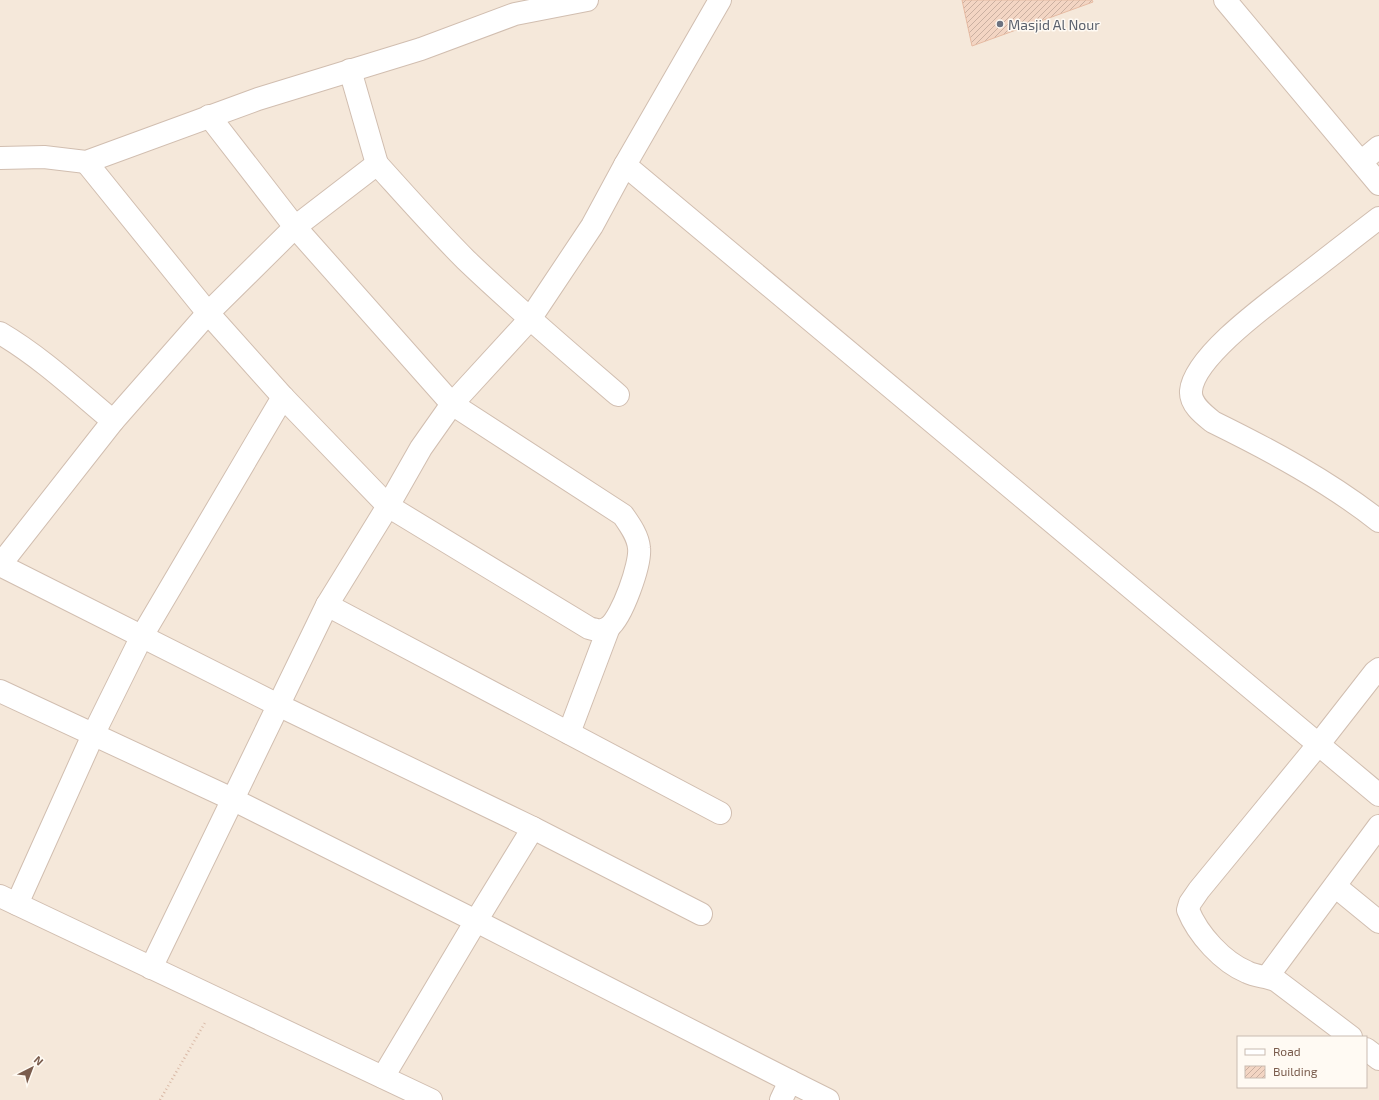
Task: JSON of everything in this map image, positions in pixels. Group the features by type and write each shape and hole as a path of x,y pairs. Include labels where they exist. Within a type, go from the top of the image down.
{"street":[{"path":"0,158 44,157 86,162 258,99 421,49 511,7 587,0"},
{"path":"151,968 327,605 388,506 421,448 452,404 530,319 592,226 625,165 720,0"},
{"path":"1225,0 1379,184"},
{"path":"350,70 378,164 454,248 530,319 618,395"},
{"path":"86,162 208,312 283,397 388,506 589,628 602,631 609,627 615,621 631,588 638,562 639,548 635,533 623,515 452,404 295,227 209,116"},
{"path":"1361,162 1379,147"},
{"path":"378,164 295,227 208,312 113,421 0,565 278,705 533,828 701,914"},
{"path":"625,165 1379,795"},
{"path":"1379,218 1228,337 1195,375 1191,392 1194,402 1200,412 1213,422 1327,484 1353,500 1379,521"},
{"path":"0,333 51,369 113,421"},
{"path":"283,397 142,636 94,734 8,900 431,1100"},
{"path":"327,605 720,813"},
{"path":"569,734 609,627"},
{"path":"1349,1036 1277,981 1268,976 1257,976 1246,972 1224,957 1209,943 1195,926 1188,910 1190,903 1198,890 1379,669"},
{"path":"0,691 232,799 476,921 786,1091 828,1100"},
{"path":"1268,976 1379,826"},
{"path":"383,1077 533,828"},
{"path":"1335,886 1379,922"},
{"path":"1367,1050 1379,1059"}],"path":[{"path":"160,1100 218,1000"}],"shaded area":[{"path":"0,0 1379,0 1379,1100 0,1100"}],"building":[{"name":"Masjid Al Nour","path":"962,0 1092,0 1093,2 972,46"}],"place":[{"name":"Masjid Al Nour","path":"1000,24"}]}
